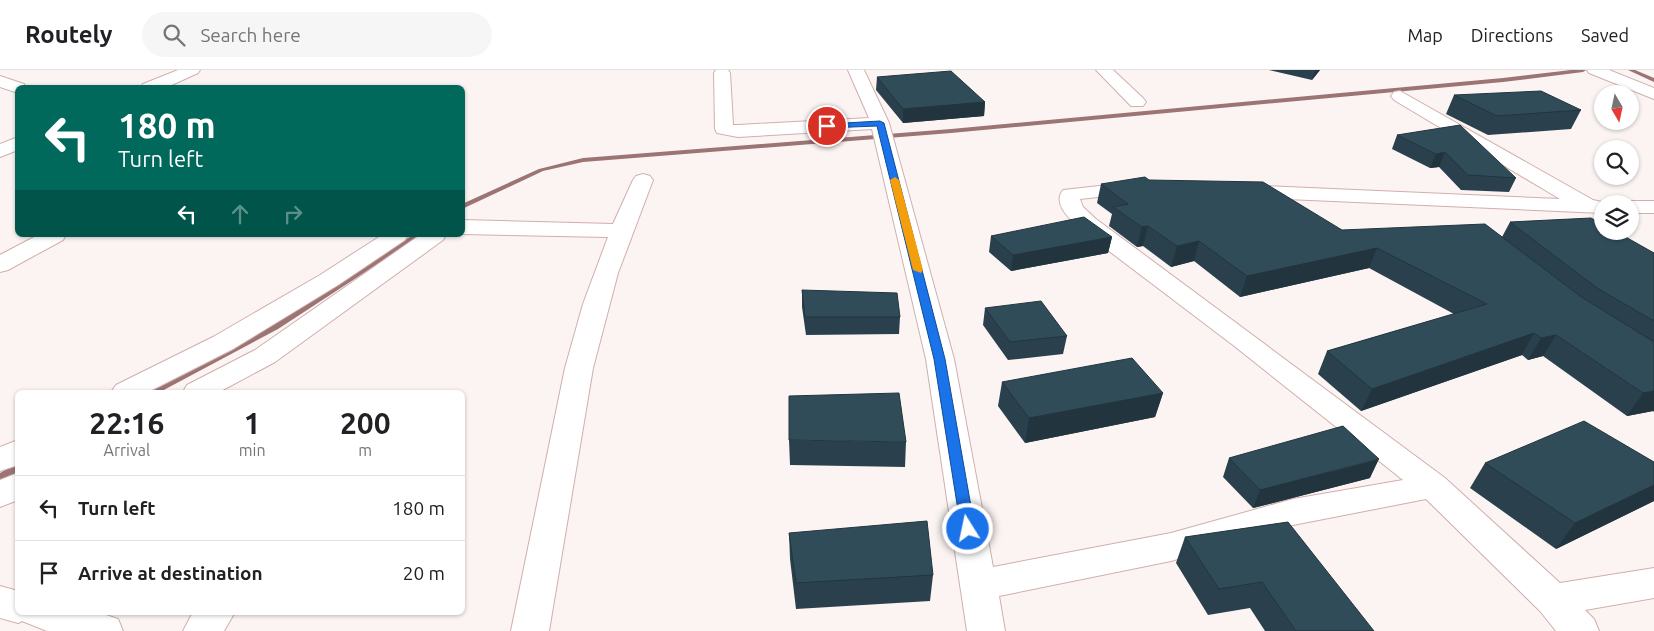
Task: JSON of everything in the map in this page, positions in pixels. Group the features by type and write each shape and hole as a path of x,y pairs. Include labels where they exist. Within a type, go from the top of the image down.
{"street":[{"path":"157,85 192,70"},
{"path":"856,70 883,132 940,359 986,631"},
{"path":"1104,70 1138,102"},
{"path":"1599,72 1654,94"},
{"path":"722,73 724,129 738,131 883,132"},
{"path":"0,81 15,87"},
{"path":"1400,96 1594,206"},
{"path":"0,150 15,144"},
{"path":"530,631 567,423 588,331 620,231 644,180"},
{"path":"1154,188 1074,192 1070,194 1069,202 1073,210 1088,224 1243,339 1433,486 1553,600 1580,631"},
{"path":"1221,190 1594,207"},
{"path":"1437,201 1468,225"},
{"path":"1639,207 1654,207"},
{"path":"465,226 620,231"},
{"path":"0,265 51,237"},
{"path":"130,390 223,343 329,280 394,237"},
{"path":"201,390 265,356 432,237"},
{"path":"0,460 15,452"},
{"path":"978,585 1171,547 1293,512 1433,486"},
{"path":"0,495 15,487"},
{"path":"1553,600 1654,583"},
{"path":"0,602 15,606"},
{"path":"48,615 104,631"},
{"path":"202,631 214,615"}],"building":[{"path":"951,71 985,102 903,109 877,77"},
{"path":"1541,91 1581,110 1497,116 1454,95"},
{"path":"1460,125 1516,178 1468,175 1445,152 1436,154 1397,135"},
{"path":"1145,177 1149,180 1263,182 1342,230 1485,224 1580,296 1654,342 1654,391 1643,393 1556,335 1541,338 1534,333 1372,389 1327,351 1487,304 1377,248 1247,276 1199,241 1177,246 1148,226 1142,227 1113,207 1128,204 1101,184"},
{"path":"1084,217 1112,237 1013,255 991,236"},
{"path":"1591,218 1594,220 1594,240 1631,240 1654,253 1654,321 1597,288 1510,222"},
{"path":"802,290 897,293 900,317 805,317"},
{"path":"1041,301 1067,336 1010,342 985,308"},
{"path":"1132,358 1163,393 1029,418 1002,382"},
{"path":"899,393 906,442 789,440 789,396"},
{"path":"1584,421 1654,462 1654,485 1575,523 1485,463"},
{"path":"1343,426 1379,459 1260,490 1229,458"},
{"path":"927,521 933,575 796,583 789,533"},
{"path":"1288,522 1374,631 1296,631 1262,582 1219,589 1185,537"}],"waterway":[{"path":"465,206 541,170 583,160 951,131 1503,80 1583,70"},
{"path":"1631,70 1654,80"},
{"path":"158,390 275,327 415,237"},
{"path":"0,478 15,470"}],"slow traffic":[{"path":"895,180 918,270"}],"route":[{"path":"827,126 880,123 940,359 968,529"}]}
